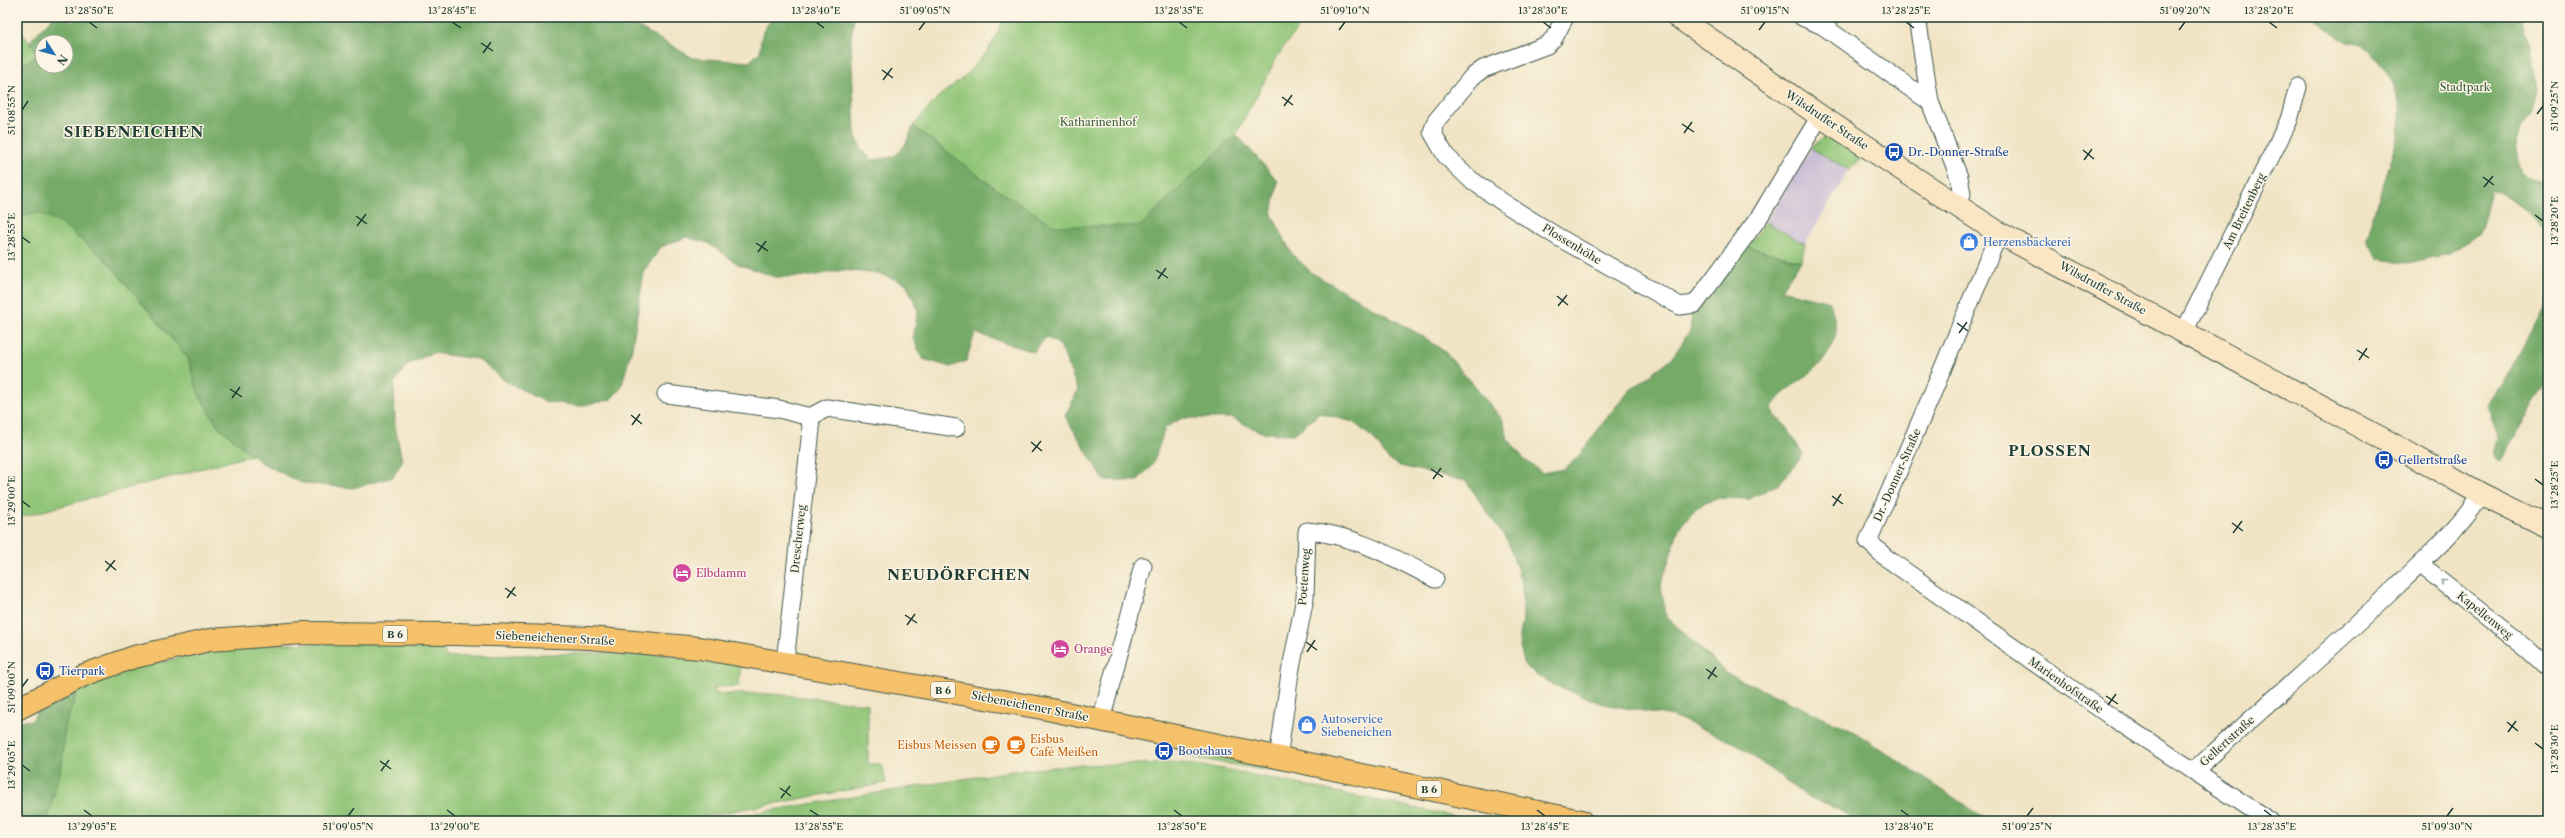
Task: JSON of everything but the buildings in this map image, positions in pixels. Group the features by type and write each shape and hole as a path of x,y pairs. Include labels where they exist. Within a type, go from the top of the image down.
{"main road":[{"name":"Wilsdruffer Straße","path":"1678,17 1820,116 1999,233 2482,494 2548,527"},
{"name":"Siebeneichener Straße","path":"17,709 84,675 134,657 210,640 303,633 441,634 583,638 699,648 785,662 1101,720 1278,759 1580,821"}],"street":[{"name":"Plossenhöhe","path":"1565,17 1554,38 1547,44 1483,69 1472,76 1436,121 1432,132 1446,156 1470,179 1504,203 1571,245 1680,306 1695,304 1760,216 1820,116"},
{"path":"1802,17 1823,26 1930,102"},
{"path":"1917,17 1930,102 1959,177 1962,194 1956,205"},
{"name":"Am Breitenberg","path":"2184,332 2289,120 2298,87"},
{"name":"Dr.-Donner-Straße","path":"1868,540 1930,399 1999,233"},
{"path":"666,394 779,409 810,417 827,408 956,428"},
{"name":"Drescherweg","path":"785,662 811,430 810,417"},
{"name":"Gellertstraße","path":"2194,771 2345,636 2420,564 2472,510 2482,494"},
{"name":"Poetenweg","path":"1278,759 1290,673 1305,598 1307,531 1327,532 1380,551 1435,579"},
{"name":"Marienhofstraße","path":"1868,540 1885,557 2113,718 2270,821"},
{"name":"Kapellenweg","path":"2420,564 2525,647 2548,668"},
{"name":"Siebeneichener Straße","path":"1101,720 1143,566"}],"shaded area":[{"path":"1811,148 1849,170 1805,244 1766,222"}],"green space":[{"path":"53,17 65,17 72,22 77,17 621,17 693,58 749,62 760,52 763,32 771,20 776,17 854,17 851,40 855,134 862,150 872,160 895,155 900,152 907,142 913,126 996,189 1055,226 1140,226 1236,134 1278,181 1272,215 1292,254 1312,273 1424,337 1445,352 1503,420 1508,439 1524,459 1542,473 1564,469 1578,457 1608,416 1629,391 1672,358 1690,331 1693,307 1748,247 1801,261 1781,290 1830,302 1835,320 1836,332 1831,346 1819,365 1787,390 1772,407 1774,415 1787,427 1803,455 1779,484 1749,499 1716,498 1696,508 1679,528 1661,585 1666,616 1726,673 1853,731 1989,821 1855,821 1841,811 1804,795 1738,745 1705,730 1673,716 1603,704 1547,682 1525,666 1519,643 1523,618 1522,584 1508,542 1466,481 1400,466 1388,459 1373,438 1353,422 1320,413 1294,434 1263,433 1232,418 1182,418 1165,428 1153,464 1137,481 1104,480 1065,416 1078,390 1060,345 1046,337 1034,352 975,333 966,361 950,367 923,359 913,338 918,310 906,283 879,274 843,270 812,276 775,277 738,264 708,243 686,237 661,247 644,271 632,348 621,388 610,400 579,406 543,401 504,380 478,359 432,353 408,364 394,383 395,425 402,461 393,477 353,488 302,483 262,463 218,426 198,393 188,358 107,261 58,221 36,212 17,218 17,70 34,57 34,74 74,74 74,34 37,34"},
{"name":"Katharinenhof","path":"1003,17 1306,17 1280,52 1236,134 1139,228 1055,226 996,189 913,126 939,96 963,78 986,53 997,35"},
{"name":"Stadtpark","path":"2313,17 2521,17 2523,31 2531,43 2538,90 2532,113 2520,129 2515,150 2521,171 2530,180 2548,184 2548,238 2530,215 2517,203 2491,190 2480,233 2449,254 2408,263 2379,259 2366,240 2397,140 2400,110 2399,101 2393,84 2378,60 2365,47 2348,42 2338,37"},
{"path":"17,26 34,49 34,57 17,70"},
{"path":"34,37 34,48 30,41"},
{"path":"1833,135 1863,157 1849,170 1811,148 1823,138"},
{"path":"37,211 58,221 107,261 188,358 198,393 218,426 252,455 17,518 17,217"},
{"path":"1766,222 1805,244 1801,261 1748,247"},
{"path":"2548,295 2548,382 2500,462 2494,455 2498,436 2487,406 2507,376 2544,308"},
{"path":"444,642 445,657 632,652 741,662 739,686 715,687 715,694 774,694 868,704 868,764 882,764 886,783 679,821 47,821 62,763 65,727 78,689 125,670 210,651 277,644"},
{"path":"78,689 65,727 62,763 47,821 17,821 19,754 17,724 19,720 32,721 38,709"},
{"path":"1185,753 1244,760 1244,763 1268,767 1268,771 1184,756"},
{"path":"1183,763 1224,769 1477,821 706,821 1012,771 1076,765"}],"place":[{"name":"Dr.-Donner-Straße","path":"1894,152"},
{"name":"Herzensbäckerei","path":"1969,242"},
{"name":"Gellertstraße","path":"2384,460"},
{"name":"Elbdamm","path":"682,573"},
{"name":"Orange","path":"1060,649"},
{"name":"Tierpark","path":"45,671"},
{"name":"Autoservice Siebeneichen","path":"1307,725"},
{"name":"Eisbus Meissen","path":"991,745"},
{"name":"Eisbus Café Meißen","path":"1016,745"},
{"name":"Bootshaus","path":"1164,751"}],"district":[{"name":"SIEBENEICHEN","path":"134,131"},
{"name":"PLOSSEN","path":"2050,450"},
{"name":"NEUDÖRFCHEN","path":"959,574"}]}
